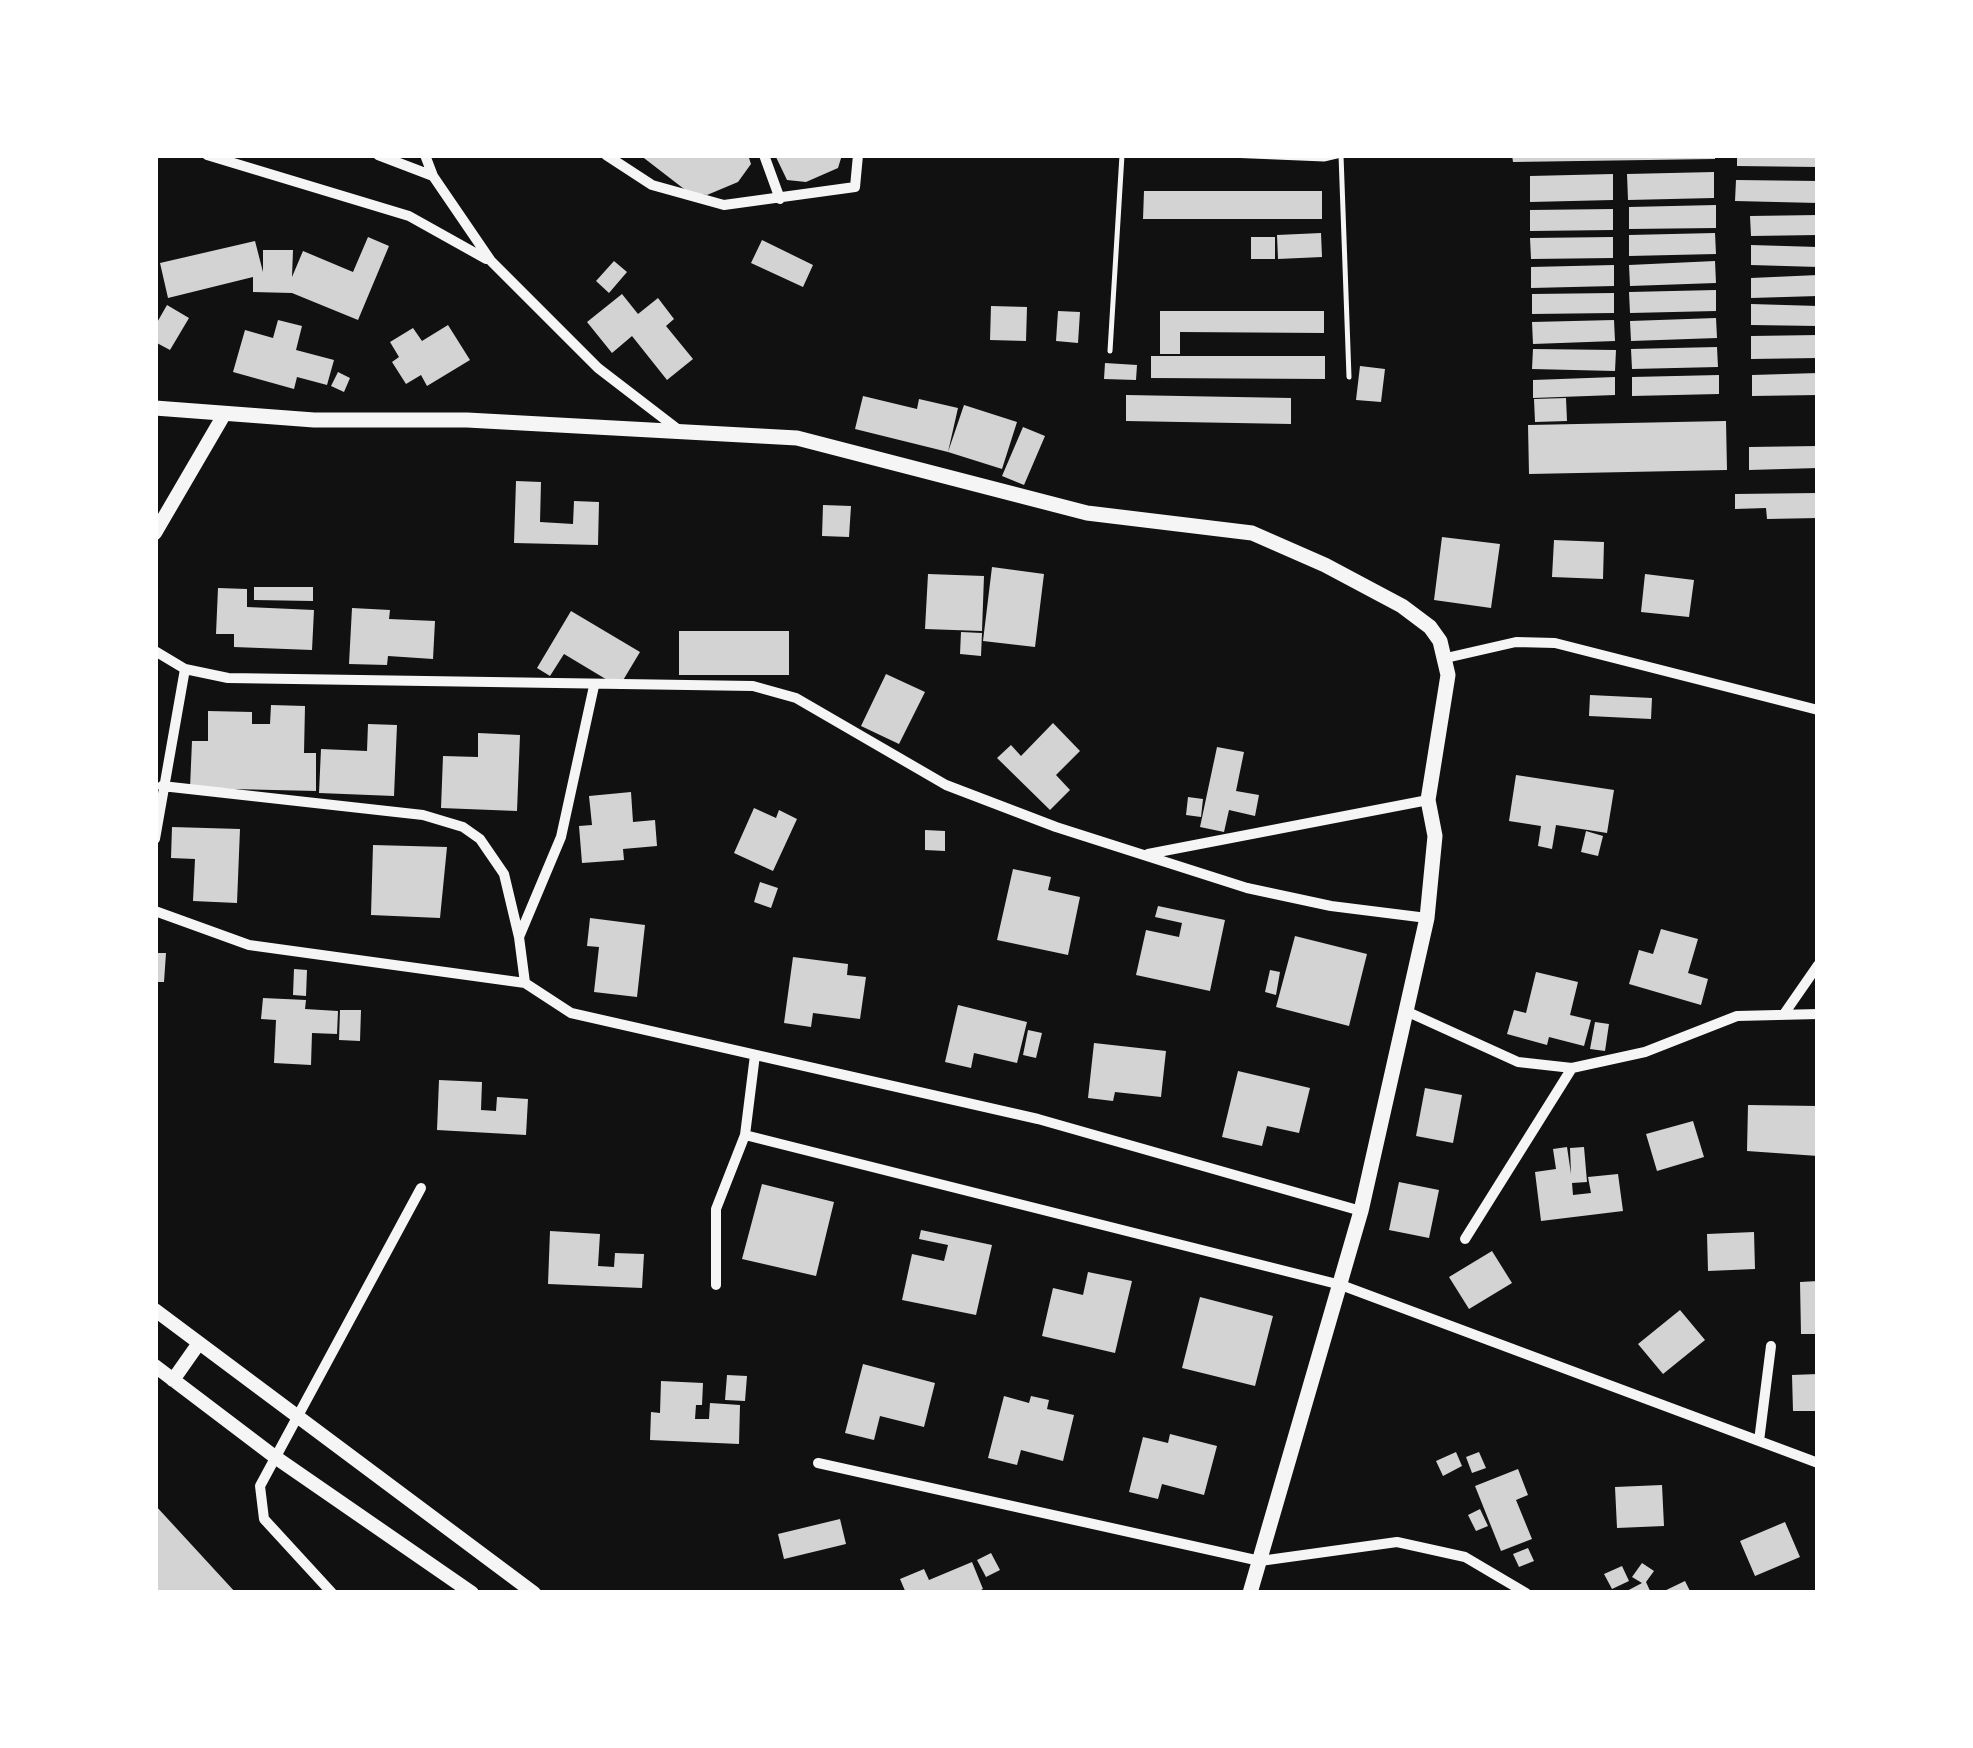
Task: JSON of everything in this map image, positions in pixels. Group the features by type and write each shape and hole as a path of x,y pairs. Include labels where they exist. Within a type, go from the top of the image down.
{"main road":[{"path":"155,408 797,438 1087,513 1252,534 1325,565 1417,614 1430,627 1446,658 1447,693 1432,756 1428,800 1435,836 1428,918 1361,1212 1250,1593"}],"street":[{"path":"209,155 408,216 491,261"},
{"path":"378,155 433,176"},
{"path":"425,155 433,176 491,261 598,368 681,432"},
{"path":"606,155 652,185 724,204 855,187 858,155"},
{"path":"764,155 780,199"},
{"path":"155,533 225,413"},
{"path":"1446,658 1516,642 1555,643 1818,710"},
{"path":"155,651 185,669 228,678 753,686 796,698 946,785 1142,855 1289,898 1428,918"},
{"path":"155,839 185,669"},
{"path":"518,937 561,836 594,686"},
{"path":"162,786 423,815 463,827 480,839 504,874 524,982"},
{"path":"1142,855 1428,800"},
{"path":"155,911 249,944 524,982 570,1013 1038,1119 1361,1212"},
{"path":"1784,1014 1818,964"},
{"path":"1408,1012 1518,1062 1572,1068 1645,1052 1736,1016 1818,1014"},
{"path":"716,1285 716,1209 744,1135 754,1055"},
{"path":"1465,1239 1572,1068"},
{"path":"744,1135 1340,1285 1818,1462"},
{"path":"332,1593 264,1518 260,1486 300,1419 421,1188"},
{"path":"155,1310 534,1593"},
{"path":"173,1380 199,1343"},
{"path":"1759,1441 1771,1346"},
{"path":"155,1366 275,1457 472,1593"},
{"path":"818,1463 1260,1561 1397,1542 1464,1557 1526,1593"}],"lane":[{"path":"1110,351 1122,155"},
{"path":"1228,155 1324,159 1341,155 1349,377"}],"building":[{"path":"640,155 748,155 751,164 738,182 707,195 688,192"},
{"path":"775,155 842,155 838,168 806,182 787,180"},
{"path":"1512,155 1715,155 1715,159 1513,162"},
{"path":"1737,155 1818,155 1818,167 1737,166"},
{"path":"1714,172 1714,198 1628,200 1627,174"},
{"path":"1613,174 1613,200 1530,202 1530,176"},
{"path":"1736,180 1818,181 1818,203 1735,201"},
{"path":"1144,191 1322,191 1322,219 1143,219"},
{"path":"1716,205 1716,228 1629,229 1629,207"},
{"path":"1613,209 1613,230 1530,231 1530,210"},
{"path":"1818,215 1818,235 1751,236 1750,216"},
{"path":"1321,233 1322,257 1278,259 1277,235"},
{"path":"1715,233 1716,254 1629,256 1629,235"},
{"path":"368,237 389,246 358,320 292,293 253,292 253,277 168,298 160,263 255,241 263,272 263,250 293,250 292,277 303,251 353,272"},
{"path":"1251,237 1275,237 1275,259 1251,259"},
{"path":"1613,237 1613,258 1531,259 1530,238"},
{"path":"762,240 813,265 803,287 751,263"},
{"path":"1751,245 1818,247 1818,267 1751,265"},
{"path":"614,261 627,272 609,293 596,281"},
{"path":"1715,261 1716,283 1630,286 1629,265"},
{"path":"1614,265 1614,286 1531,288 1531,267"},
{"path":"1818,275 1818,296 1751,298 1751,278"},
{"path":"1716,290 1716,311 1630,313 1629,292"},
{"path":"1614,293 1614,313 1532,314 1532,294"},
{"path":"622,294 638,314 658,298 674,319 666,326 693,359 667,380 632,336 612,353 587,322"},
{"path":"1751,304 1818,306 1818,326 1751,325"},
{"path":"167,305 189,318 170,350 155,342 155,326"},
{"path":"991,306 1027,307 1026,341 990,340"},
{"path":"1058,311 1080,312 1078,343 1056,341"},
{"path":"1160,311 1324,311 1324,333 1180,332 1180,354 1160,354"},
{"path":"1716,318 1717,338 1631,341 1630,321"},
{"path":"278,320 302,326 296,350 334,360 327,385 297,377 294,389 233,372 245,330 273,338"},
{"path":"1614,320 1615,341 1533,344 1532,322"},
{"path":"448,325 470,360 427,386 421,375 406,384 392,362 399,357 390,342 413,328 422,341"},
{"path":"1818,335 1818,358 1751,359 1751,336"},
{"path":"1717,347 1718,367 1632,369 1631,349"},
{"path":"1533,349 1616,350 1615,371 1532,369"},
{"path":"1151,356 1325,356 1325,379 1151,378"},
{"path":"1105,363 1137,365 1136,380 1104,379"},
{"path":"1360,366 1385,369 1381,402 1356,400"},
{"path":"338,372 350,378 344,392 331,386"},
{"path":"1818,373 1818,395 1752,396 1752,375"},
{"path":"1719,375 1719,394 1632,396 1632,377"},
{"path":"1615,377 1615,395 1533,398 1533,380"},
{"path":"1126,395 1291,398 1291,424 1126,421"},
{"path":"863,396 917,409 919,399 958,408 948,452 855,429"},
{"path":"1566,398 1567,421 1535,422 1534,399"},
{"path":"964,405 1017,422 1002,469 948,452"},
{"path":"1726,421 1727,470 1529,474 1528,425"},
{"path":"1023,427 1045,436 1024,485 1002,476"},
{"path":"1818,446 1818,468 1749,470 1749,447"},
{"path":"516,481 541,482 540,522 573,524 574,501 599,502 598,545 514,543"},
{"path":"1818,493 1818,518 1767,519 1766,508 1735,509 1735,494"},
{"path":"823,505 851,506 849,537 822,536"},
{"path":"1442,537 1500,544 1491,608 1434,600"},
{"path":"1554,540 1604,542 1603,579 1552,577"},
{"path":"992,567 1044,574 1035,647 983,641"},
{"path":"928,574 984,576 982,631 925,629"},
{"path":"1645,574 1694,580 1689,617 1641,612"},
{"path":"254,587 313,587 313,601 254,600"},
{"path":"218,588 247,589 247,607 314,610 312,650 234,647 234,634 216,634"},
{"path":"352,608 390,610 389,619 435,621 433,659 388,656 387,665 349,664"},
{"path":"571,611 640,652 619,687 564,654 550,676 537,668"},
{"path":"679,631 789,631 789,675 679,675"},
{"path":"961,632 982,633 981,656 960,654"},
{"path":"886,674 925,692 899,744 861,726"},
{"path":"1590,695 1652,698 1651,719 1589,716"},
{"path":"271,705 305,706 304,753 316,753 316,791 190,788 192,741 208,741 208,711 252,712 252,724 270,724"},
{"path":"1053,723 1080,751 1056,775 1070,790 1050,810 997,758 1011,745 1021,756"},
{"path":"368,724 397,725 394,796 319,793 321,749 367,751"},
{"path":"478,733 520,735 517,811 441,808 443,756 478,757"},
{"path":"1217,747 1244,752 1236,791 1259,795 1255,816 1229,810 1224,832 1200,827"},
{"path":"1516,775 1614,790 1607,833 1556,825 1552,849 1538,846 1541,826 1509,821"},
{"path":"631,792 633,822 655,820 657,846 623,849 624,860 582,863 579,826 592,825 589,796"},
{"path":"1188,797 1203,799 1201,817 1186,815"},
{"path":"754,808 776,818 779,810 797,819 773,871 734,853"},
{"path":"172,827 240,829 237,903 193,901 195,859 171,858"},
{"path":"925,830 945,831 945,851 925,850"},
{"path":"1586,831 1603,836 1598,856 1581,852"},
{"path":"373,845 447,847 440,918 371,915"},
{"path":"1013,869 1051,877 1048,890 1080,897 1068,955 997,940"},
{"path":"760,882 778,888 771,908 754,902"},
{"path":"1158,906 1225,920 1210,991 1136,975 1146,930 1179,937 1182,923 1155,917"},
{"path":"590,918 645,925 637,997 594,992 599,947 587,946"},
{"path":"1661,929 1698,939 1688,973 1708,979 1701,1005 1629,984 1639,950 1653,954"},
{"path":"1295,936 1367,954 1349,1026 1276,1007"},
{"path":"155,953 166,953 164,982 155,982"},
{"path":"793,957 848,964 847,975 866,977 860,1019 813,1013 811,1027 784,1023"},
{"path":"294,969 307,970 306,996 293,995"},
{"path":"1270,970 1280,972 1276,995 1265,992"},
{"path":"1536,972 1578,982 1570,1015 1591,1020 1584,1046 1549,1037 1547,1045 1507,1034 1514,1010 1526,1013"},
{"path":"263,998 306,1000 305,1009 338,1011 337,1034 312,1033 311,1065 274,1063 276,1020 261,1019"},
{"path":"958,1005 1027,1022 1017,1063 974,1053 971,1068 945,1062"},
{"path":"340,1010 361,1010 360,1041 339,1040"},
{"path":"1595,1022 1609,1024 1605,1051 1590,1049"},
{"path":"1028,1030 1042,1033 1036,1058 1023,1055"},
{"path":"1094,1043 1166,1051 1161,1097 1115,1092 1113,1101 1088,1098"},
{"path":"1238,1071 1310,1088 1299,1133 1267,1126 1262,1146 1222,1137"},
{"path":"439,1080 482,1082 481,1110 496,1111 497,1097 528,1099 526,1135 437,1130"},
{"path":"1425,1088 1462,1095 1453,1143 1416,1136"},
{"path":"1748,1105 1818,1106 1818,1156 1747,1151"},
{"path":"1693,1121 1704,1157 1657,1171 1646,1134"},
{"path":"1567,1147 1571,1174 1570,1148 1584,1147 1587,1182 1572,1183 1573,1195 1591,1193 1588,1177 1618,1174 1623,1211 1541,1221 1535,1172 1556,1169 1553,1149"},
{"path":"1399,1182 1439,1190 1429,1238 1389,1230"},
{"path":"762,1184 834,1202 816,1276 742,1259"},
{"path":"921,1230 992,1245 976,1315 902,1300 912,1254 944,1261 948,1245 919,1239"},
{"path":"550,1231 600,1234 598,1266 614,1267 615,1253 644,1254 642,1288 548,1284"},
{"path":"1754,1232 1755,1269 1708,1271 1707,1234"},
{"path":"1492,1251 1512,1283 1469,1309 1449,1277"},
{"path":"1088,1272 1132,1281 1115,1353 1042,1336 1053,1288 1083,1295"},
{"path":"1818,1281 1818,1334 1801,1334 1800,1282"},
{"path":"1200,1297 1273,1316 1255,1386 1182,1368"},
{"path":"1680,1310 1705,1340 1663,1374 1638,1344"},
{"path":"863,1364 935,1383 924,1427 880,1416 874,1440 845,1433"},
{"path":"1818,1374 1818,1411 1793,1411 1792,1375"},
{"path":"727,1375 747,1376 745,1401 725,1400"},
{"path":"661,1381 703,1383 702,1405 696,1405 695,1419 709,1419 710,1403 740,1405 739,1444 650,1440 651,1412 660,1413"},
{"path":"1004,1396 1029,1403 1031,1396 1049,1400 1047,1409 1074,1415 1063,1461 1021,1450 1017,1465 988,1458"},
{"path":"1170,1434 1217,1446 1204,1495 1162,1484 1158,1499 1129,1492 1143,1437 1168,1443"},
{"path":"1456,1452 1462,1466 1443,1476 1436,1461"},
{"path":"1479,1452 1486,1468 1472,1473 1466,1457"},
{"path":"1518,1469 1528,1495 1516,1500 1532,1539 1501,1551 1475,1486"},
{"path":"1662,1485 1664,1526 1617,1528 1615,1487"},
{"path":"155,1505 236,1593 155,1593"},
{"path":"1480,1509 1488,1526 1476,1531 1468,1515"},
{"path":"840,1519 846,1544 784,1559 778,1534"},
{"path":"1785,1522 1800,1557 1755,1576 1740,1541"},
{"path":"1528,1548 1534,1561 1519,1567 1513,1554"},
{"path":"991,1553 1000,1570 986,1577 977,1560"},
{"path":"972,1562 983,1589 974,1593 906,1593 900,1579 924,1569 929,1580"},
{"path":"1642,1563 1654,1571 1646,1582 1651,1593 1623,1593 1642,1583 1632,1577"},
{"path":"1622,1566 1629,1581 1612,1589 1604,1574"},
{"path":"1685,1581 1691,1593 1660,1593"}]}
